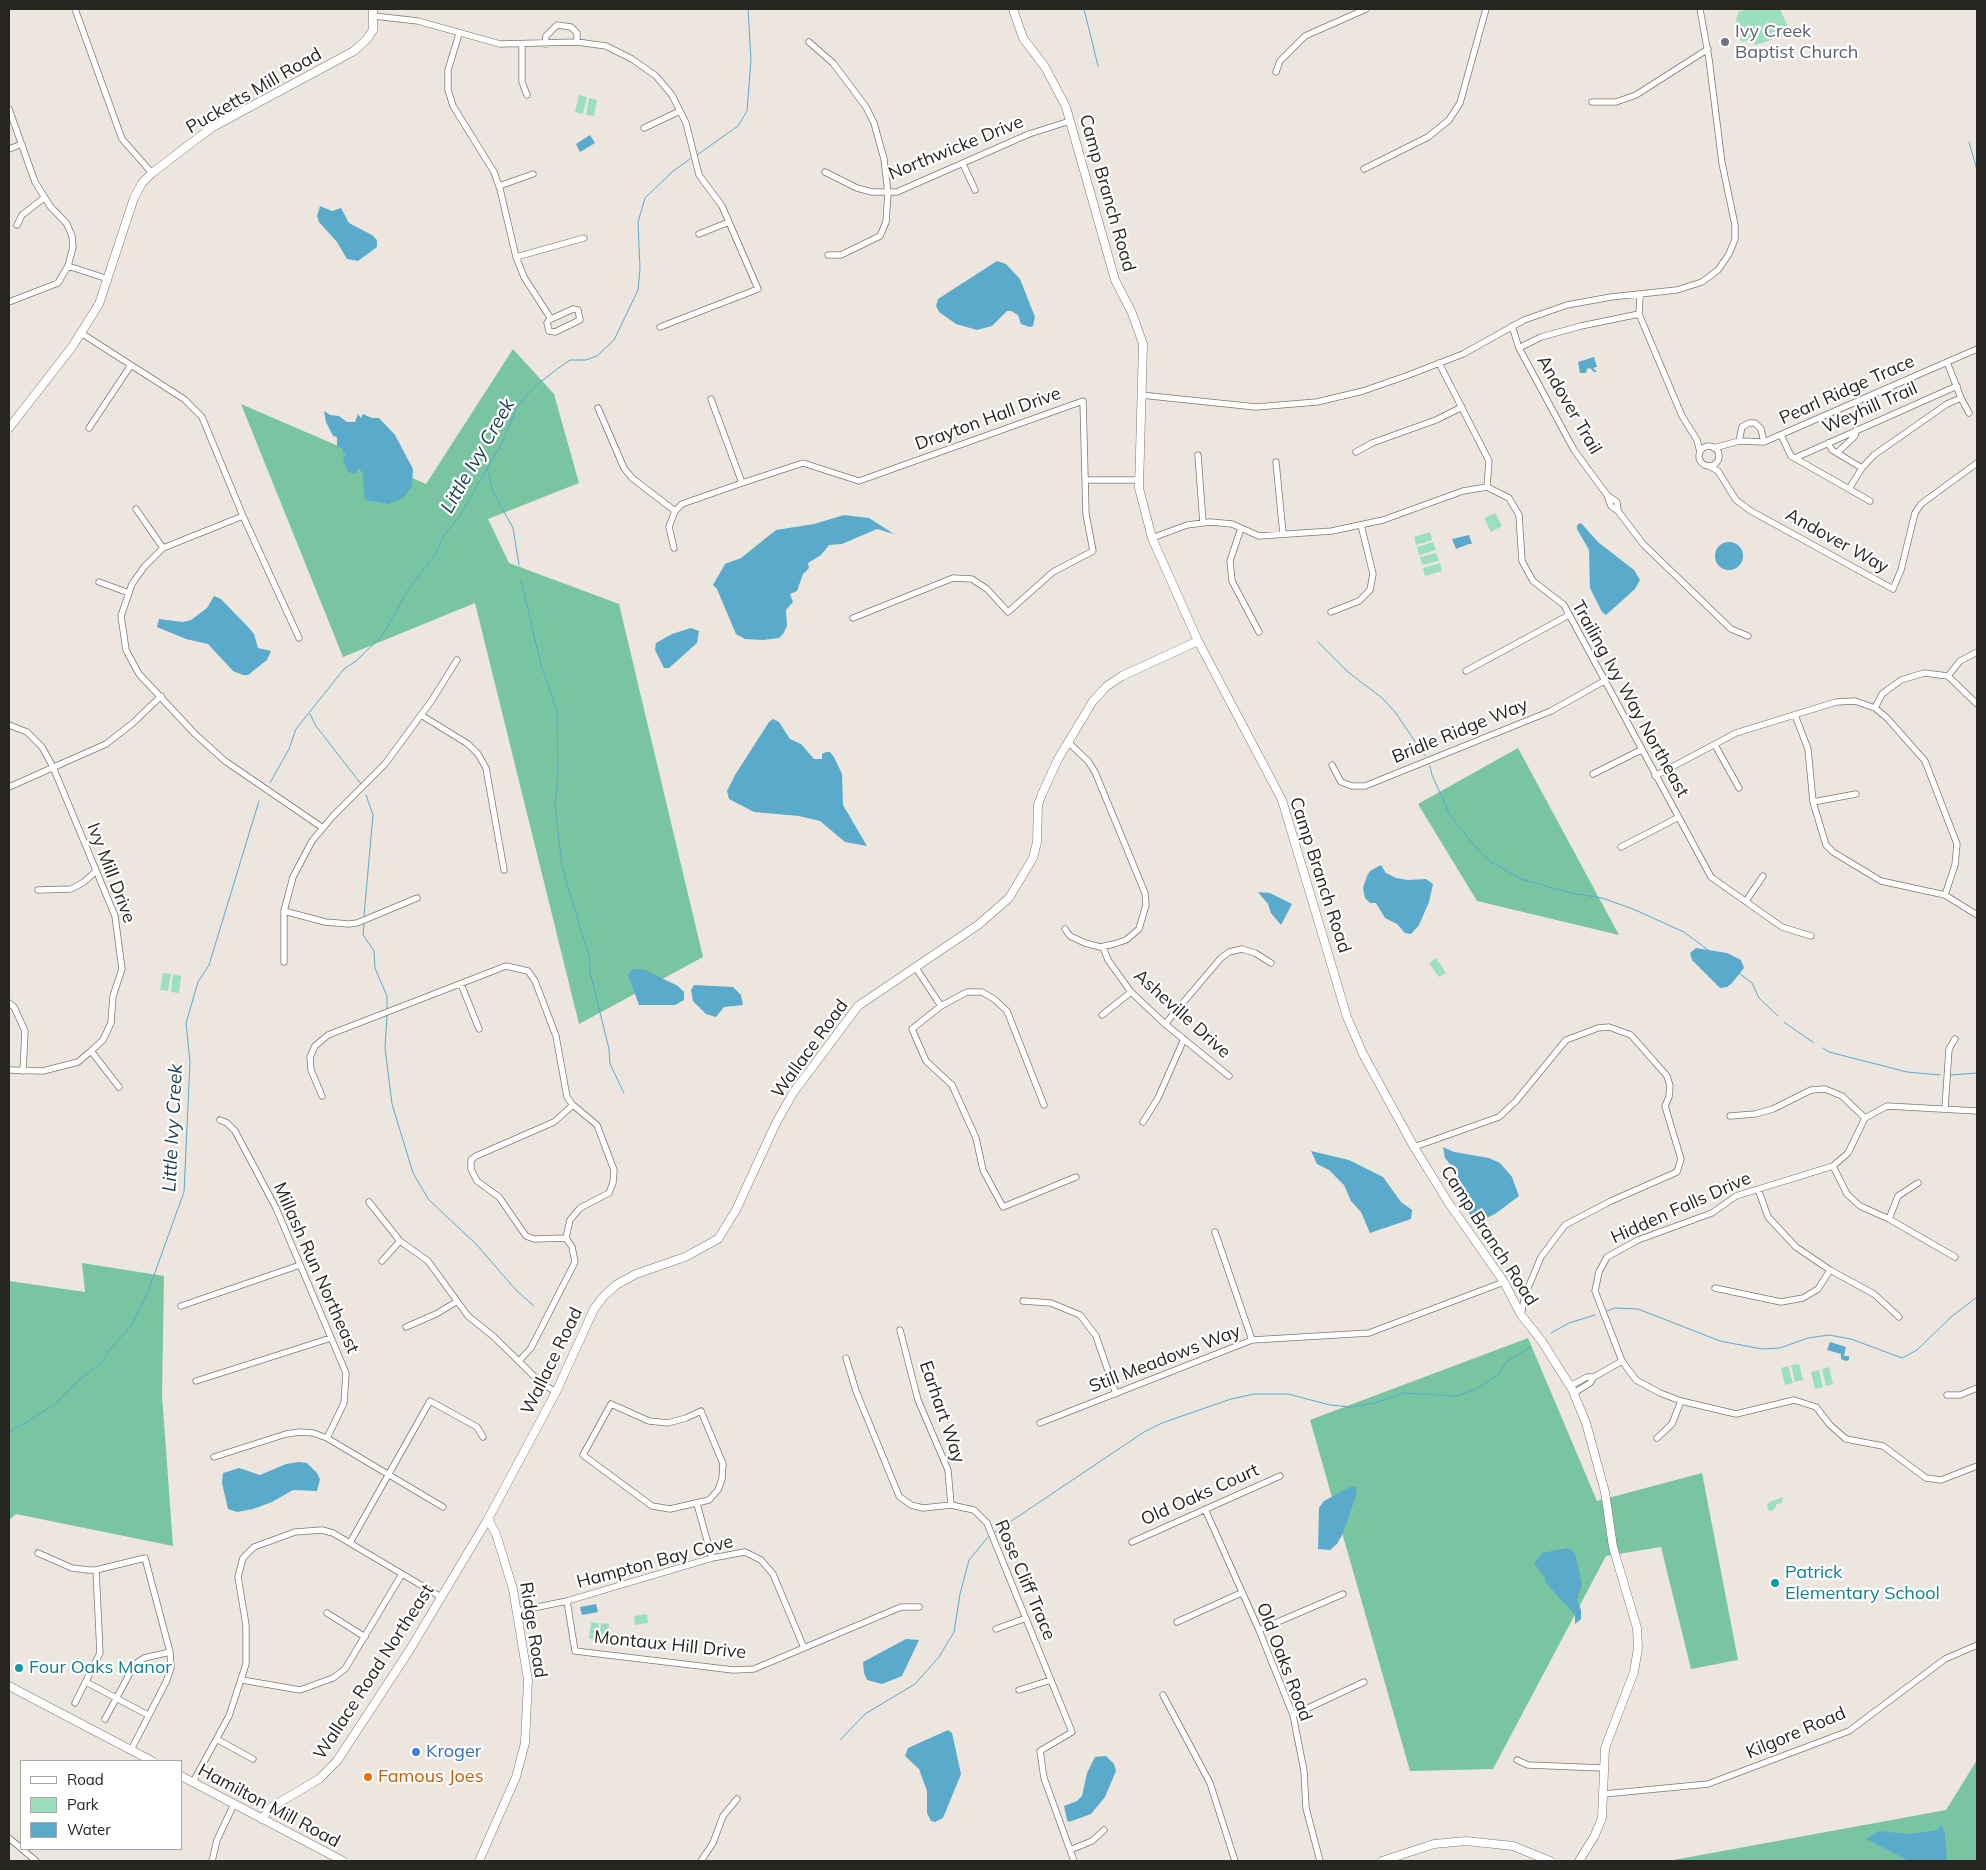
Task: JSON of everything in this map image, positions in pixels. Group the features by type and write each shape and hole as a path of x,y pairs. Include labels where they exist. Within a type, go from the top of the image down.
{"street":[{"path":"74,9 122,139 152,173"},
{"name":"Camp Branch Road","path":"1013,9 1023,38 1058,88 1070,121 1115,280 1132,313 1143,344 1144,370 1141,395 1140,480 1146,521 1198,641 1282,800 1354,1037 1414,1148 1448,1202 1504,1282 1521,1315 1541,1340 1572,1390 1586,1423 1605,1492 1613,1547 1637,1628 1638,1648 1634,1670 1605,1748 1602,1818 1594,1837 1579,1861"},
{"path":"1276,72 1280,61 1305,36 1366,9"},
{"path":"1364,169 1428,137 1449,120 1460,103 1486,9"},
{"path":"1141,395 1256,407 1317,402 1363,391 1463,354 1524,320 1567,305 1611,297 1640,296 1678,290 1702,282 1718,270 1729,254 1735,240 1735,224 1722,163 1708,50 1700,9"},
{"path":"374,12 418,21 500,44 522,45 577,42 606,46 632,59 656,76 672,95 686,123 698,175 722,206 758,289 660,327"},
{"name":"Pucketts Mill Road","path":"9,428 28,407 82,333 99,304 134,198 142,183 152,173 211,128 354,51 371,33 374,12"},
{"path":"545,44 546,36 557,25 571,27 577,33 577,42"},
{"path":"459,34 448,70 448,90 453,106 494,172 516,257 524,277 551,319"},
{"path":"809,42 833,62 866,107 874,123 884,159 888,192 886,222 880,236 841,255 828,255"},
{"path":"522,45 522,82 527,95"},
{"path":"1592,102 1616,102 1636,95 1708,50"},
{"path":"9,108 35,182 44,198 68,224 73,247 68,266 58,283 9,302"},
{"path":"644,128 680,111"},
{"name":"Northwicke Drive","path":"826,172 857,188 897,192 1029,134 1070,121"},
{"path":"9,149 22,144"},
{"path":"963,164 975,190"},
{"path":"499,186 533,174"},
{"path":"17,225 22,215 44,198"},
{"path":"699,234 729,222"},
{"path":"516,257 584,238"},
{"path":"68,266 108,279"},
{"path":"1640,296 1639,314 1682,416 1697,440 1700,460 1709,466"},
{"path":"573,309 578,310 580,315 580,320 555,332 549,331 547,328 547,323 551,319 573,309"},
{"path":"1519,348 1541,337 1639,314"},
{"name":"Andover Trail","path":"1512,326 1519,348 1574,450 1607,495 1611,506 1618,511 1642,544 1731,629 1748,636"},
{"path":"82,333 184,399 202,418 243,516 300,638"},
{"name":"Pearl Ridge Trace","path":"1711,447 1726,446 1739,441 1764,442 1977,349"},
{"path":"1947,362 1968,413"},
{"path":"1152,538 1187,525 1203,523 1232,524 1259,536 1332,531 1383,520 1463,491 1487,487 1489,461 1439,363"},
{"path":"89,428 131,365"},
{"name":"Weyhill Trail","path":"1796,458 1957,386"},
{"name":"Weyhill Trail","path":"1849,489 1862,468 1882,450 1947,404 1961,398"},
{"path":"711,399 742,483"},
{"name":"Drayton Hall Drive","path":"675,511 682,504 803,463 859,481 1083,401 1086,514 1093,551 1053,572 1008,612 987,589 972,579 952,578 853,618"},
{"path":"598,408 624,468 632,478 675,511 669,527 674,548"},
{"path":"1356,452 1372,443 1436,420 1462,408"},
{"path":"1739,441 1742,427 1749,423 1755,423 1761,429 1764,442"},
{"path":"1838,452 1855,436 1856,430"},
{"path":"1781,435 1791,456 1870,501"},
{"path":"1697,440 1711,447 1718,457 1718,471"},
{"path":"1828,443 1832,450 1862,468"},
{"name":"Pearl Ridge Trace","path":"1709,466 1726,446"},
{"path":"1700,452 1711,447"},
{"path":"1198,455 1203,523"},
{"path":"1276,462 1283,534"},
{"name":"Andover Way","path":"1709,466 1718,471 1736,500 1893,589 1901,570 1915,513 1921,504 1977,463"},
{"path":"1086,480 1140,480"},
{"name":"Trailing Ivy Way Northeast","path":"1487,487 1509,498 1519,515 1522,561 1533,581 1564,605 1677,818 1711,877 1782,927 1811,936"},
{"path":"136,509 163,548"},
{"path":"243,516 163,548 144,567 132,584 121,616 126,650 139,674 195,734 225,761 323,828"},
{"path":"1331,612 1359,601 1370,590 1373,574 1361,524"},
{"path":"1241,528 1230,561 1232,581 1259,632"},
{"path":"99,582 129,593"},
{"path":"1466,671 1569,615"},
{"name":"Wallace Road","path":"488,1519 556,1392 594,1309 603,1297 616,1285 636,1274 685,1257 718,1238 736,1210 776,1124 793,1093 858,1006 984,920 1009,898 1028,870 1037,842 1038,805 1058,758 1069,743 1093,701 1107,686 1122,676 1198,641"},
{"path":"1948,676 1960,661 1977,652"},
{"path":"284,962 284,911 293,877 312,841 384,764 458,660"},
{"path":"1874,708 1882,694 1901,680 1924,673 1948,676 1977,704"},
{"name":"Bridle Ridge Way","path":"1332,765 1341,782 1352,786 1365,786 1550,711 1604,681"},
{"path":"9,787 106,744 133,723 161,696"},
{"path":"1655,776 1736,734 1836,702 1855,701 1874,708 1887,718 1925,761 1957,844 1955,865 1945,895"},
{"path":"421,714 468,744 478,754 486,768 504,870"},
{"path":"1795,715 1808,749 1813,802 1826,845 1833,852 1881,880 1945,895 1977,915"},
{"name":"Ivy Mill Drive","path":"9,725 27,732 42,747 53,766 115,916 122,969 113,996 111,1023 103,1040 91,1051 78,1062 43,1071 9,1070"},
{"path":"1065,930 1070,936 1086,943 1103,947 1126,940 1139,929 1146,905 1145,893 1095,772 1088,761 1069,743"},
{"path":"1716,744 1739,788"},
{"path":"1593,774 1641,750"},
{"path":"1813,802 1856,794"},
{"path":"1622,847 1677,818"},
{"path":"38,890 71,889 84,882 96,871"},
{"path":"1746,901 1763,876"},
{"path":"284,911 325,922 348,924 357,923 417,898"},
{"name":"Asheville Drive","path":"1103,947 1108,960 1131,992 1165,1024 1229,1076"},
{"path":"1165,1024 1221,958 1229,952 1242,949 1255,952 1271,962"},
{"path":"322,1096 311,1070 310,1057 315,1046 328,1035 506,966 528,971 536,981 556,1036 567,1097 573,1105 597,1125 614,1170 613,1183 609,1194 580,1208 570,1220 566,1238 572,1247 575,1262 531,1348 518,1361"},
{"path":"916,968 941,1006"},
{"path":"461,984 479,1028"},
{"path":"1044,1105 1006,1011 994,998 982,992 967,992 941,1006 912,1029 926,1061 952,1085 976,1138 983,1170 1003,1207 1076,1177"},
{"path":"1102,1015 1131,992"},
{"path":"9,1003 14,1007 25,1031 23,1071"},
{"path":"1414,1148 1499,1117 1516,1101 1566,1040 1598,1028 1609,1027 1631,1035 1667,1076 1670,1086 1666,1106 1682,1159 1677,1172 1611,1200 1565,1226 1542,1258 1525,1295 1521,1315"},
{"path":"1142,1122 1158,1098 1184,1039"},
{"path":"1945,1108 1949,1049 1955,1039"},
{"path":"91,1051 118,1087"},
{"path":"1730,1116 1755,1114 1773,1109 1811,1090 1825,1089 1842,1096 1865,1118 1888,1106 1977,1111"},
{"path":"566,1238 534,1240 526,1236 499,1197 477,1181 470,1170 471,1160 476,1156 554,1122 573,1105"},
{"name":"Hidden Falls Drive","path":"1865,1118 1848,1152 1833,1166 1736,1196 1712,1213 1638,1240 1607,1257 1599,1272 1595,1291 1622,1361 1636,1380 1681,1400 1736,1414 1794,1400 1816,1407 1830,1425 1846,1438 1883,1446 1926,1478 1941,1480 1977,1466"},
{"name":"Millash Run Northeast","path":"220,1120 227,1123 235,1131 276,1208 346,1373 346,1390 340,1417 327,1438"},
{"path":"1833,1166 1846,1194 1860,1206 1889,1219 1955,1257"},
{"path":"1889,1219 1898,1196 1918,1183"},
{"path":"1758,1189 1768,1217 1796,1247 1830,1270 1874,1294 1899,1317"},
{"path":"369,1202 400,1241 428,1261 468,1316 494,1337 541,1383 556,1392"},
{"path":"1215,1232 1252,1340"},
{"path":"382,1261 400,1241"},
{"path":"181,1306 300,1265"},
{"path":"1715,1288 1781,1302 1803,1298 1818,1289 1830,1270"},
{"name":"Still Meadows Way","path":"1040,1423 1252,1340 1369,1333 1504,1282"},
{"path":"1023,1301 1051,1303 1080,1315 1096,1336 1116,1394"},
{"path":"406,1327 436,1314 456,1302"},
{"name":"Earhart Way","path":"900,1330 918,1400 948,1470 951,1505"},
{"path":"196,1381 331,1338"},
{"name":"Rose Cliff Trace","path":"846,1358 856,1391 899,1496 911,1505 923,1508 951,1505 974,1510 987,1523 1072,1732 1040,1751 1044,1778 1074,1861"},
{"path":"1572,1390 1590,1382 1594,1377 1622,1361"},
{"path":"1947,1395 1960,1395 1977,1388"},
{"path":"1657,1438 1672,1424 1681,1400"},
{"path":"351,1541 430,1401 477,1427 483,1437"},
{"path":"611,1404 649,1421 668,1423 686,1418 701,1410 722,1464 722,1472 718,1490 709,1500 697,1504 670,1509 652,1506 583,1455 611,1404"},
{"path":"214,1458 300,1432 327,1438 443,1507"},
{"name":"Old Oaks Court","path":"1132,1542 1280,1476"},
{"path":"697,1504 712,1558"},
{"name":"Old Oaks Road","path":"1205,1509 1259,1630 1293,1715 1304,1771 1306,1808 1320,1861"},
{"name":"Wallace Road Northeast","path":"262,1819 270,1808 320,1779 337,1761 409,1651 488,1519"},
{"name":"Ridge Road","path":"478,1861 516,1777 526,1743 528,1680 518,1611 504,1556 488,1519"},
{"path":"193,1782 218,1740 242,1680 246,1664 247,1638 238,1577 243,1558 254,1547 295,1532 322,1530 351,1541 441,1597"},
{"name":"Hampton Bay Cove","path":"518,1611 567,1601 712,1558 745,1552 761,1560 773,1574 804,1648"},
{"path":"38,1553 72,1568 96,1570 145,1558 170,1652 170,1675 130,1750"},
{"path":"74,1703 97,1660 102,1646 96,1570"},
{"path":"242,1680 292,1690 308,1689 333,1678 344,1669 402,1574"},
{"path":"1178,1622 1241,1593"},
{"path":"1259,1630 1343,1594"},
{"name":"Montaux Hill Drive","path":"567,1601 575,1651 733,1670 754,1669 901,1608 919,1607"},
{"path":"327,1613 365,1637"},
{"path":"996,1629 1026,1618"},
{"name":"Kilgore Road","path":"1604,1794 1708,1784 1849,1731 1945,1659 1977,1645"},
{"path":"106,1719 116,1698 139,1661 170,1652"},
{"path":"1019,1690 1051,1680"},
{"path":"86,1682 148,1715"},
{"path":"1293,1715 1364,1682"},
{"path":"9,1686 150,1760"},
{"path":"1163,1695 1210,1783 1235,1861"},
{"path":"218,1740 253,1759"},
{"path":"1517,1760 1528,1765 1603,1768"},
{"name":"Hamilton Mill Road","path":"182,1776 343,1861"},
{"path":"701,1861 713,1843 723,1816 736,1798"},
{"path":"212,1861 217,1840 234,1804"},
{"path":"1070,1850 1092,1840 1104,1830"},
{"path":"9,1838 20,1847"},
{"path":"1382,1861 1434,1844 1466,1841 1513,1846 1550,1861"},
{"path":"23,1850 36,1861"}],"green space":[{"path":"1780,9 1791,34 1755,45 1752,39 1741,42 1736,19 1739,11"},
{"path":"579,95 587,97 583,114 575,112"},
{"path":"589,98 597,100 594,116 586,115"},
{"path":"513,349 554,394 579,483 488,519 509,563 619,604 703,957 579,1024 475,603 343,657 241,404 426,484"},
{"path":"1495,513 1502,526 1491,532 1484,518"},
{"path":"1430,532 1432,540 1416,545 1414,537"},
{"path":"1433,542 1436,550 1419,555 1417,547"},
{"path":"1436,553 1439,561 1422,565 1420,557"},
{"path":"1440,563 1442,571 1425,576 1423,568"},
{"path":"1518,748 1619,935 1477,901 1418,804"},
{"path":"1436,958 1446,973 1439,977 1429,963"},
{"path":"163,973 171,974 168,991 160,990"},
{"path":"173,974 181,976 179,993 171,992"},
{"path":"82,1263 164,1276 162,1395 173,1546 16,1514 9,1520 9,1281 85,1292"},
{"path":"1528,1338 1597,1501 1702,1473 1738,1660 1691,1669 1661,1547 1606,1556 1493,1769 1410,1771 1310,1420"},
{"path":"1799,1364 1803,1380 1795,1382 1791,1365"},
{"path":"1788,1366 1793,1383 1785,1385 1781,1368"},
{"path":"1829,1367 1833,1384 1826,1386 1822,1369"},
{"path":"1819,1370 1823,1387 1815,1389 1811,1372"},
{"path":"1783,1497 1782,1503 1777,1504 1774,1510 1769,1511 1767,1506 1769,1502"},
{"path":"647,1614 648,1623 635,1625 634,1616"},
{"path":"591,1622 599,1623 596,1640 589,1639"},
{"path":"601,1623 609,1624 607,1641 599,1640"},
{"path":"1977,1760 1977,1861 1668,1861 1946,1810"}],"water":[{"path":"590,135 595,143 580,152 576,144"},
{"path":"320,206 332,211 341,208 349,223 372,235 377,240 377,247 358,261 347,259 337,242 319,222 317,216"},
{"path":"997,261 1006,264 1020,279 1035,317 1033,326 1021,324 1018,315 1007,311 992,326 977,330 956,324 939,312 936,306 938,299"},
{"path":"1594,357 1597,367 1593,368 1597,372 1590,368 1587,369 1586,373 1580,373 1578,362"},
{"path":"324,411 330,415 339,416 347,422 355,422 358,414 361,418 363,414 372,418 379,418 395,435 413,469 412,487 403,498 388,504 366,500 364,496 363,474 359,468 355,474 348,472 343,461 346,453 343,453 343,449 337,447 337,437 333,436 326,422"},
{"path":"844,515 869,518 894,534 877,529 842,544 829,545 821,555 808,563 809,568 803,574 797,591 790,594 793,602 786,610 787,626 779,638 763,640 745,639 736,634 717,589 713,585 725,564 741,558 776,530 814,524"},
{"path":"1581,523 1598,542 1634,570 1640,580 1635,589 1606,615 1602,612 1590,588 1589,550 1577,529 1577,525"},
{"path":"1469,535 1472,544 1456,549 1452,539"},
{"path":"1729,542 1739,546 1743,556 1739,566 1729,570 1719,566 1715,556 1719,546"},
{"path":"214,596 221,599 249,628 254,634 258,648 271,651 267,660 248,675 233,671 208,644 186,639 157,627 159,619 183,622 191,620 207,608"},
{"path":"691,628 699,631 697,643 669,668 664,668 655,650 656,643 672,634"},
{"path":"773,719 779,722 790,739 801,744 814,759 822,759 822,754 826,752 830,752 834,757 842,774 843,805 867,846 845,842 820,821 799,816 754,812 729,799 727,791 735,775 769,722"},
{"path":"1381,865 1386,873 1396,878 1408,880 1426,879 1433,884 1429,902 1419,925 1411,934 1405,933 1397,924 1385,918 1376,903 1370,903 1365,898 1363,888 1367,876 1370,871"},
{"path":"1258,892 1270,893 1292,904 1281,925 1271,913 1268,904"},
{"path":"1696,948 1727,953 1741,960 1744,968 1732,983 1727,987 1720,988 1692,960 1690,953"},
{"path":"632,969 645,970 678,986 684,992 684,1000 675,1005 639,1005 628,975"},
{"path":"694,985 733,987 741,995 743,1005 724,1007 716,1017 706,1014 693,1001 691,990"},
{"path":"1443,1147 1454,1152 1489,1158 1500,1163 1512,1177 1519,1196 1495,1214 1474,1224 1463,1199 1457,1173 1445,1158"},
{"path":"1311,1151 1349,1160 1383,1177 1401,1202 1412,1210 1411,1219 1370,1233 1361,1212 1351,1201 1344,1185 1329,1170 1317,1164"},
{"path":"1830,1342 1846,1347 1844,1356 1849,1356 1849,1360 1841,1359 1841,1354 1827,1350"},
{"path":"307,1463 317,1473 320,1479 317,1491 293,1490 272,1502 253,1509 237,1512 228,1509 222,1483 223,1473 239,1468 260,1475 286,1464"},
{"path":"1350,1487 1355,1487 1357,1493 1343,1533 1337,1544 1330,1550 1318,1549 1319,1508 1324,1501"},
{"path":"1568,1548 1575,1553 1582,1585 1577,1600 1581,1610 1581,1619 1575,1624 1575,1615 1546,1583 1545,1578 1534,1563 1542,1553"},
{"path":"596,1604 598,1612 582,1615 580,1607"},
{"path":"906,1639 919,1640 902,1676 882,1684 867,1680 863,1662"},
{"path":"948,1730 952,1733 961,1774 943,1818 935,1822 931,1821 927,1813 927,1791 919,1769 905,1756 908,1748"},
{"path":"1106,1756 1114,1764 1116,1771 1105,1797 1091,1814 1069,1822 1064,1806 1077,1801 1082,1796 1087,1773 1095,1757"},
{"path":"1941,1824 1945,1833 1947,1861 1909,1861 1866,1839 1879,1831 1909,1834 1938,1830"}],"waterway":[{"name":"Little Ivy Creek","path":"697,155 738,126 747,111 751,60 748,9"},
{"path":"1084,9 1098,66"},
{"path":"1969,142 1977,170"},
{"name":"Little Ivy Creek","path":"270,783 289,749 296,729 344,669 356,661 382,636 408,590 436,553 444,535 459,517 501,445 517,407 533,388 570,360 586,360 597,356 614,340 638,290 640,269 638,222 645,198 672,172 690,159"},
{"path":"487,468 493,492 513,528 519,565"},
{"path":"521,580 541,665 557,712 558,773 555,806 562,867 590,960 590,972 609,1049 610,1064 624,1093"},
{"path":"1318,642 1348,672 1382,698 1395,712 1425,756"},
{"path":"310,714 316,726 361,784"},
{"path":"1430,766 1432,775 1450,815 1477,849 1491,862 1521,879 1571,893 1602,898 1633,909 1684,932 1708,950"},
{"path":"364,916 373,815 366,795"},
{"name":"Little Ivy Creek","path":"9,1432 55,1404 78,1381 102,1362 111,1348 132,1325 149,1289 184,1192 190,1062 186,1023 198,982 209,965 259,801"},
{"path":"364,924 363,935 374,951 375,968 387,996 387,1009"},
{"path":"1739,973 1752,983 1759,998 1778,1016"},
{"path":"387,1016 385,1048 392,1104 413,1173 429,1200 476,1244 516,1290 534,1306"},
{"path":"1784,1022 1814,1043"},
{"path":"1823,1048 1829,1052 1907,1072 1940,1075"},
{"path":"1951,1075 1977,1073"},
{"path":"1607,1311 1615,1308 1638,1309 1720,1341 1762,1349 1780,1348 1808,1338 1829,1335 1851,1339 1902,1358 1917,1350 1951,1317 1977,1297"},
{"path":"1551,1333 1569,1323 1595,1315"},
{"path":"995,1532 1144,1432 1162,1423 1231,1399 1254,1394 1288,1394 1330,1405 1351,1407 1375,1403 1404,1393 1456,1396 1476,1389 1498,1375 1507,1361 1531,1347"},
{"path":"840,1740 865,1714 915,1684 939,1657 954,1632 960,1594 969,1560 988,1537"}],"place":[{"name":"Ivy Creek Baptist Church","path":"1725,42"},
{"name":"Patrick Elementary School","path":"1775,1583"},
{"name":"Four Oaks Manor","path":"19,1668"},
{"name":"Kroger","path":"416,1752"},
{"name":"Famous Joes","path":"368,1777"}]}
